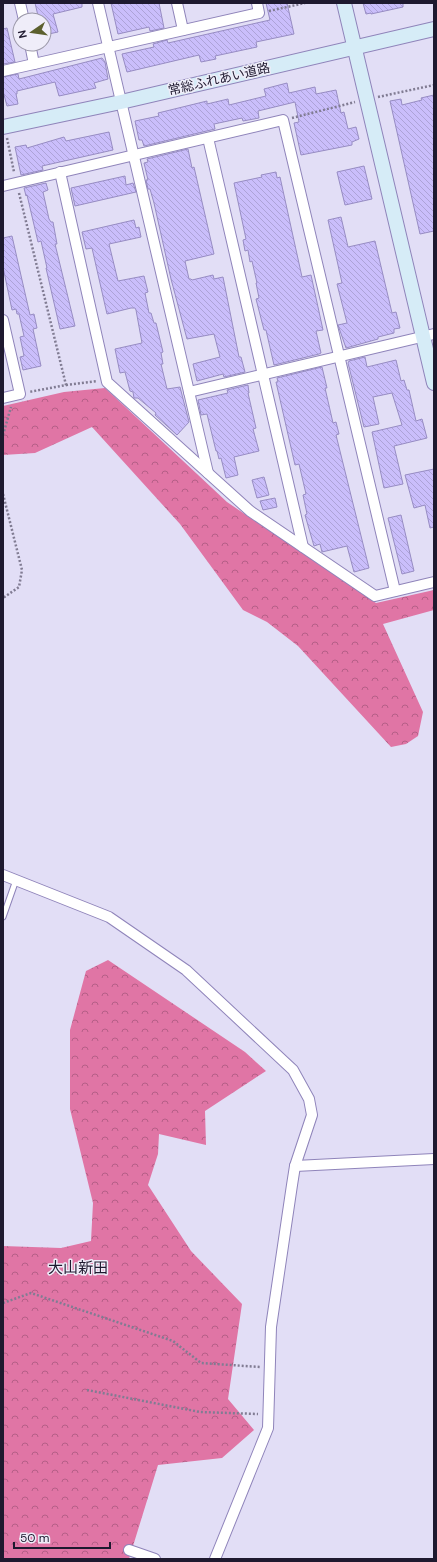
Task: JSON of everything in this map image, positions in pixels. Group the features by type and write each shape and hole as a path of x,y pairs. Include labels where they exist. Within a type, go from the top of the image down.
{"street":[{"path":"98,3 208,473"},
{"path":"177,3 183,30"},
{"path":"344,3 367,100 429,335 434,383"},
{"path":"3,71 183,30 258,8"},
{"name":"常総ふれあい道路","path":"4,127 121,102 434,29"},
{"path":"32,52 34,64"},
{"path":"3,186 283,120 395,591"},
{"path":"208,138 303,547"},
{"path":"60,172 107,382 250,511 375,596 434,582"},
{"path":"3,320 17,395 3,398"},
{"path":"189,392 429,335"},
{"path":"3,875 109,917 186,970 293,1070 309,1099 312,1115 295,1166 271,1327 268,1428 215,1559"},
{"path":"295,1166 434,1159"},
{"path":"129,1550 155,1559"}],"lane":[{"path":"3,917 16,880"}],"path":[{"path":"258,8 305,3"},
{"path":"283,120 434,84"},
{"path":"4,127 16,183 66,385"},
{"path":"3,435 17,395 66,385 101,381 107,382"},
{"path":"3,494 22,570 19,587 3,598"},
{"path":"3,1303 31,1293 173,1341 201,1363 270,1368"},
{"path":"87,1390 200,1412 269,1414"}],"green space":[{"path":"105,388 227,502 376,603 434,590 434,610 383,624 423,712 418,736 406,744 391,747 298,646 267,622 243,610 180,524 92,427 35,453 3,455 3,406 64,392"},
{"path":"108,960 245,1052 266,1071 205,1111 206,1145 159,1134 158,1154 148,1185 191,1251 242,1304 228,1399 254,1430 222,1458 158,1465 129,1559 3,1559 3,1246 61,1248 91,1241 93,1203 70,1109 70,1030 86,971"}],"building":[{"path":"35,3 82,3 82,7 53,14 58,32 52,33 52,12 37,12"},
{"path":"111,3 159,3 164,28 150,31 149,27 118,34"},
{"path":"266,3 287,3 294,34 256,42 257,47 215,56 216,59 201,62 199,55 127,72 122,54 154,47 153,44 167,40 168,43 270,20"},
{"path":"363,3 403,3 403,7 366,14"},
{"path":"7,28 15,62 3,64 3,29"},
{"path":"102,58 105,62 108,79 94,83 96,88 59,96 55,82 17,91 16,94 18,104 7,106 3,91 3,77 18,74 19,79"},
{"path":"287,83 289,93 315,87 316,94 336,90 341,113 344,112 348,129 356,127 359,139 352,142 352,145 301,155 294,123 299,122 295,102 258,111 259,118 243,121 242,118 214,124 215,129 144,146 142,140 139,140 135,121 159,116 158,113 207,101 207,104 228,99 229,105 266,96 264,89"},
{"path":"434,95 434,231 420,234 390,101 401,99 402,105"},
{"path":"109,132 113,150 42,166 43,170 21,175 15,147 26,145 27,148 64,137 66,141"},
{"path":"188,149 192,168 194,167 214,254 185,261 189,279 192,280 213,275 214,279 223,277 239,357 241,357 245,372 224,377 223,374 197,381 193,364 220,357 214,334 187,339 171,279 154,203 150,189 148,189 146,180 148,180 144,163 148,162 147,159"},
{"path":"364,166 372,199 345,205 337,172"},
{"path":"276,172 277,178 280,177 302,277 311,275 323,330 316,331 321,353 274,365 266,330 264,330 256,299 259,298 252,261 250,262 248,250 245,251 243,240 246,239 234,183 262,177 261,175"},
{"path":"125,176 126,185 133,183 136,192 75,206 71,188"},
{"path":"46,183 48,190 43,192 49,219 53,222 57,244 55,244 75,326 60,329 41,241 38,242 24,188"},
{"path":"341,217 348,247 375,241 392,313 396,312 400,328 394,329 394,333 378,337 378,339 346,348 338,325 347,323 337,284 342,283 328,220"},
{"path":"134,220 136,228 139,227 141,237 109,244 118,281 144,276 148,292 145,293 149,313 151,313 154,323 156,323 163,352 161,353 163,364 161,364 167,389 180,387 189,422 177,435 155,415 156,413 138,398 134,398 133,392 130,391 125,372 120,373 115,349 142,343 136,310 135,308 131,308 107,314 92,248 86,249 82,232"},
{"path":"12,236 30,315 34,314 37,328 33,329 41,366 23,370 20,357 24,356 20,337 24,336 19,314 17,314 16,309 12,310 3,267 3,238"},
{"path":"365,357 367,367 396,360 401,381 404,380 407,390 409,390 416,421 422,419 427,438 394,446 403,484 384,488 372,432 402,425 392,393 373,397 379,424 364,427 348,363 349,361"},
{"path":"322,367 333,423 336,422 339,434 336,435 369,568 354,572 347,546 322,552 320,544 314,546 305,515 307,514 303,495 306,494 299,464 295,465 276,382 278,382 277,378"},
{"path":"248,385 248,393 256,428 253,429 259,451 234,457 238,475 226,478 221,458 219,459 216,451 207,414 201,415 198,400 228,393 227,390"},
{"path":"434,469 434,527 430,528 425,505 414,508 405,475"},
{"path":"264,477 269,495 257,498 252,480"},
{"path":"275,498 277,507 263,510 260,501"},
{"path":"401,515 414,571 402,574 388,518"}],"district":[{"name":"大山新田","path":"78,1268"}]}
